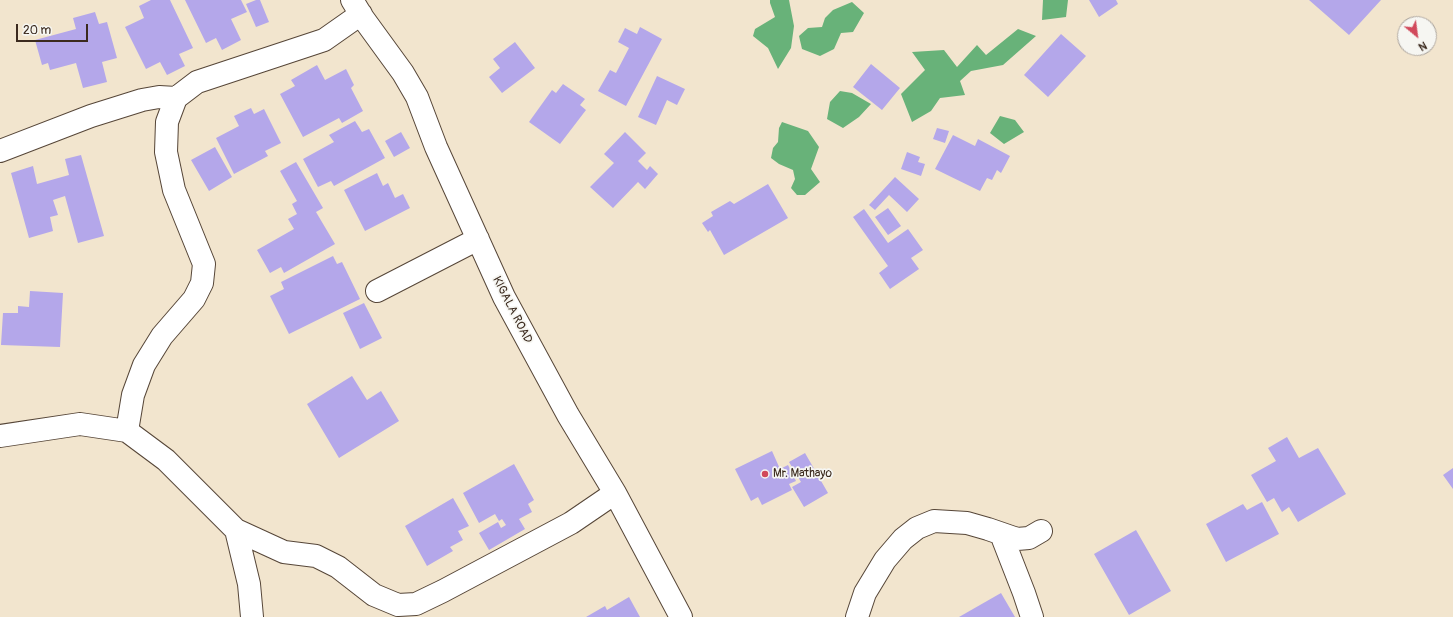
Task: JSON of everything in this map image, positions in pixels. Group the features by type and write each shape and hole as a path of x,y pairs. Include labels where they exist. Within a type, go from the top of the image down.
{"street":[{"path":"127,431 132,394 144,365 162,336 194,300 202,283 204,264 174,190 166,152 167,122 176,98 197,82 324,40 356,7"},
{"name":"KIGALA ROAD","path":"356,7 403,73 417,97 436,147 508,304 568,415 615,493 681,617"},
{"path":"0,150 91,116 142,100 159,97 176,98"},
{"path":"377,291 478,239"},
{"path":"0,436 80,424 127,431 166,460 236,530 284,552 316,556 338,567 374,595 398,604 416,604 443,591 571,523 615,493"},
{"path":"857,617 865,593 886,560 903,539 917,528 934,521 966,524 988,529 1017,539 1029,538 1041,530"},
{"path":"236,530 249,584 252,617"},
{"path":"1001,534 1032,617"}],"green space":[{"path":"770,0 789,0 794,26 791,48 778,69 768,48 753,36 755,29 775,17"},
{"path":"1043,0 1068,0 1066,17 1042,20"},
{"path":"852,2 864,13 853,32 841,33 834,49 820,56 802,49 799,36 808,28 822,27 825,18 833,10"},
{"path":"1018,29 1036,36 1003,65 971,71 960,81 965,95 940,98 931,111 912,122 901,94 925,70 912,52 944,50 957,67 977,45 986,55"},
{"path":"840,91 852,93 871,104 859,117 843,128 827,119 830,102"},
{"path":"1000,116 1015,120 1024,132 1004,144 990,133"},
{"path":"782,122 808,131 819,147 811,169 820,182 805,195 797,195 791,188 795,179 793,170 779,164 771,158 773,148 778,142 779,128"}],"building":[{"path":"151,0 170,0 193,48 179,54 185,66 167,75 160,62 146,69 125,27 144,18 139,6"},
{"path":"185,0 241,0 247,12 231,19 241,40 222,50 216,38 206,43"},
{"path":"260,0 269,22 256,27 246,4"},
{"path":"1089,0 1116,0 1118,4 1099,17"},
{"path":"1309,0 1381,0 1349,35"},
{"path":"95,12 99,24 107,22 117,58 102,62 107,82 83,88 76,63 50,70 48,63 42,65 35,40 76,29 73,18"},
{"path":"640,27 662,39 626,106 598,91 610,70 616,73 629,48 618,42 625,28 637,34"},
{"path":"1061,34 1086,56 1048,97 1024,75"},
{"path":"515,42 535,68 502,93 489,77 500,68 493,59"},
{"path":"871,64 900,88 882,110 853,87"},
{"path":"317,65 325,80 346,69 354,85 351,88 363,111 342,123 339,118 303,137 280,94 295,86 291,80"},
{"path":"657,76 685,89 677,105 667,100 656,125 638,117"},
{"path":"563,84 585,99 580,105 586,110 560,144 529,122 552,90 556,93"},
{"path":"251,108 254,114 264,109 281,143 265,151 268,156 234,174 216,138 239,126 234,116"},
{"path":"355,121 362,132 369,129 385,158 334,186 331,181 318,187 303,159 334,142 329,135"},
{"path":"937,128 949,131 945,143 933,139"},
{"path":"401,132 410,148 394,157 385,141"},
{"path":"625,132 646,153 638,161 647,170 650,166 658,174 645,189 638,182 613,208 590,187 614,163 604,154"},
{"path":"953,135 975,146 978,139 1010,156 1001,173 997,170 992,180 987,178 980,191 935,169"},
{"path":"215,147 232,177 209,191 191,160"},
{"path":"907,152 920,157 918,162 925,164 921,176 901,169"},
{"path":"81,155 104,236 78,243 65,196 53,200 58,215 50,217 53,231 29,238 11,173 33,166 37,184 69,175 65,159"},
{"path":"296,162 323,208 316,212 335,244 284,273 281,267 270,273 257,250 294,229 288,219 297,214 292,204 297,201 280,171"},
{"path":"377,173 383,186 388,183 395,198 403,194 410,208 365,231 344,190"},
{"path":"895,177 919,199 907,212 889,195 875,210 869,205"},
{"path":"768,184 788,218 724,255 710,230 708,232 702,223 713,216 711,212 730,201 734,204"},
{"path":"888,208 901,226 888,235 875,217"},
{"path":"864,209 888,243 908,229 923,250 911,258 919,269 890,289 879,273 888,266 853,217"},
{"path":"333,256 337,264 342,262 360,299 289,334 270,296 284,289 281,282"},
{"path":"30,291 63,293 60,347 1,345 3,313 18,313 18,306 29,307"},
{"path":"364,303 382,338 360,349 343,313"},
{"path":"352,376 367,400 381,391 399,421 339,458 307,404"},
{"path":"1287,437 1299,458 1318,448 1346,494 1298,522 1289,507 1282,512 1274,498 1267,502 1251,475 1276,461 1268,448"},
{"name":"Mr. Mathayo","path":"772,451 780,469 788,465 796,481 789,484 792,490 762,505 758,497 751,501 735,469"},
{"path":"805,453 828,493 804,507 792,487 801,482 789,462"},
{"path":"514,464 534,500 528,504 532,512 519,519 525,529 489,550 479,533 498,522 501,528 506,525 502,519 499,521 495,514 479,523 463,493"},
{"path":"1453,468 1453,489 1443,475"},
{"path":"453,498 469,526 458,531 463,540 450,547 453,551 427,566 405,526"},
{"path":"1262,502 1279,534 1226,562 1206,524 1243,504 1247,510"},
{"path":"1136,530 1171,591 1129,615 1094,554"},
{"path":"1001,593 1015,617 959,617"},
{"path":"629,597 640,617 586,617 605,606 607,610"}],"place":[{"name":"Mr. Mathayo","path":"765,474"}]}
